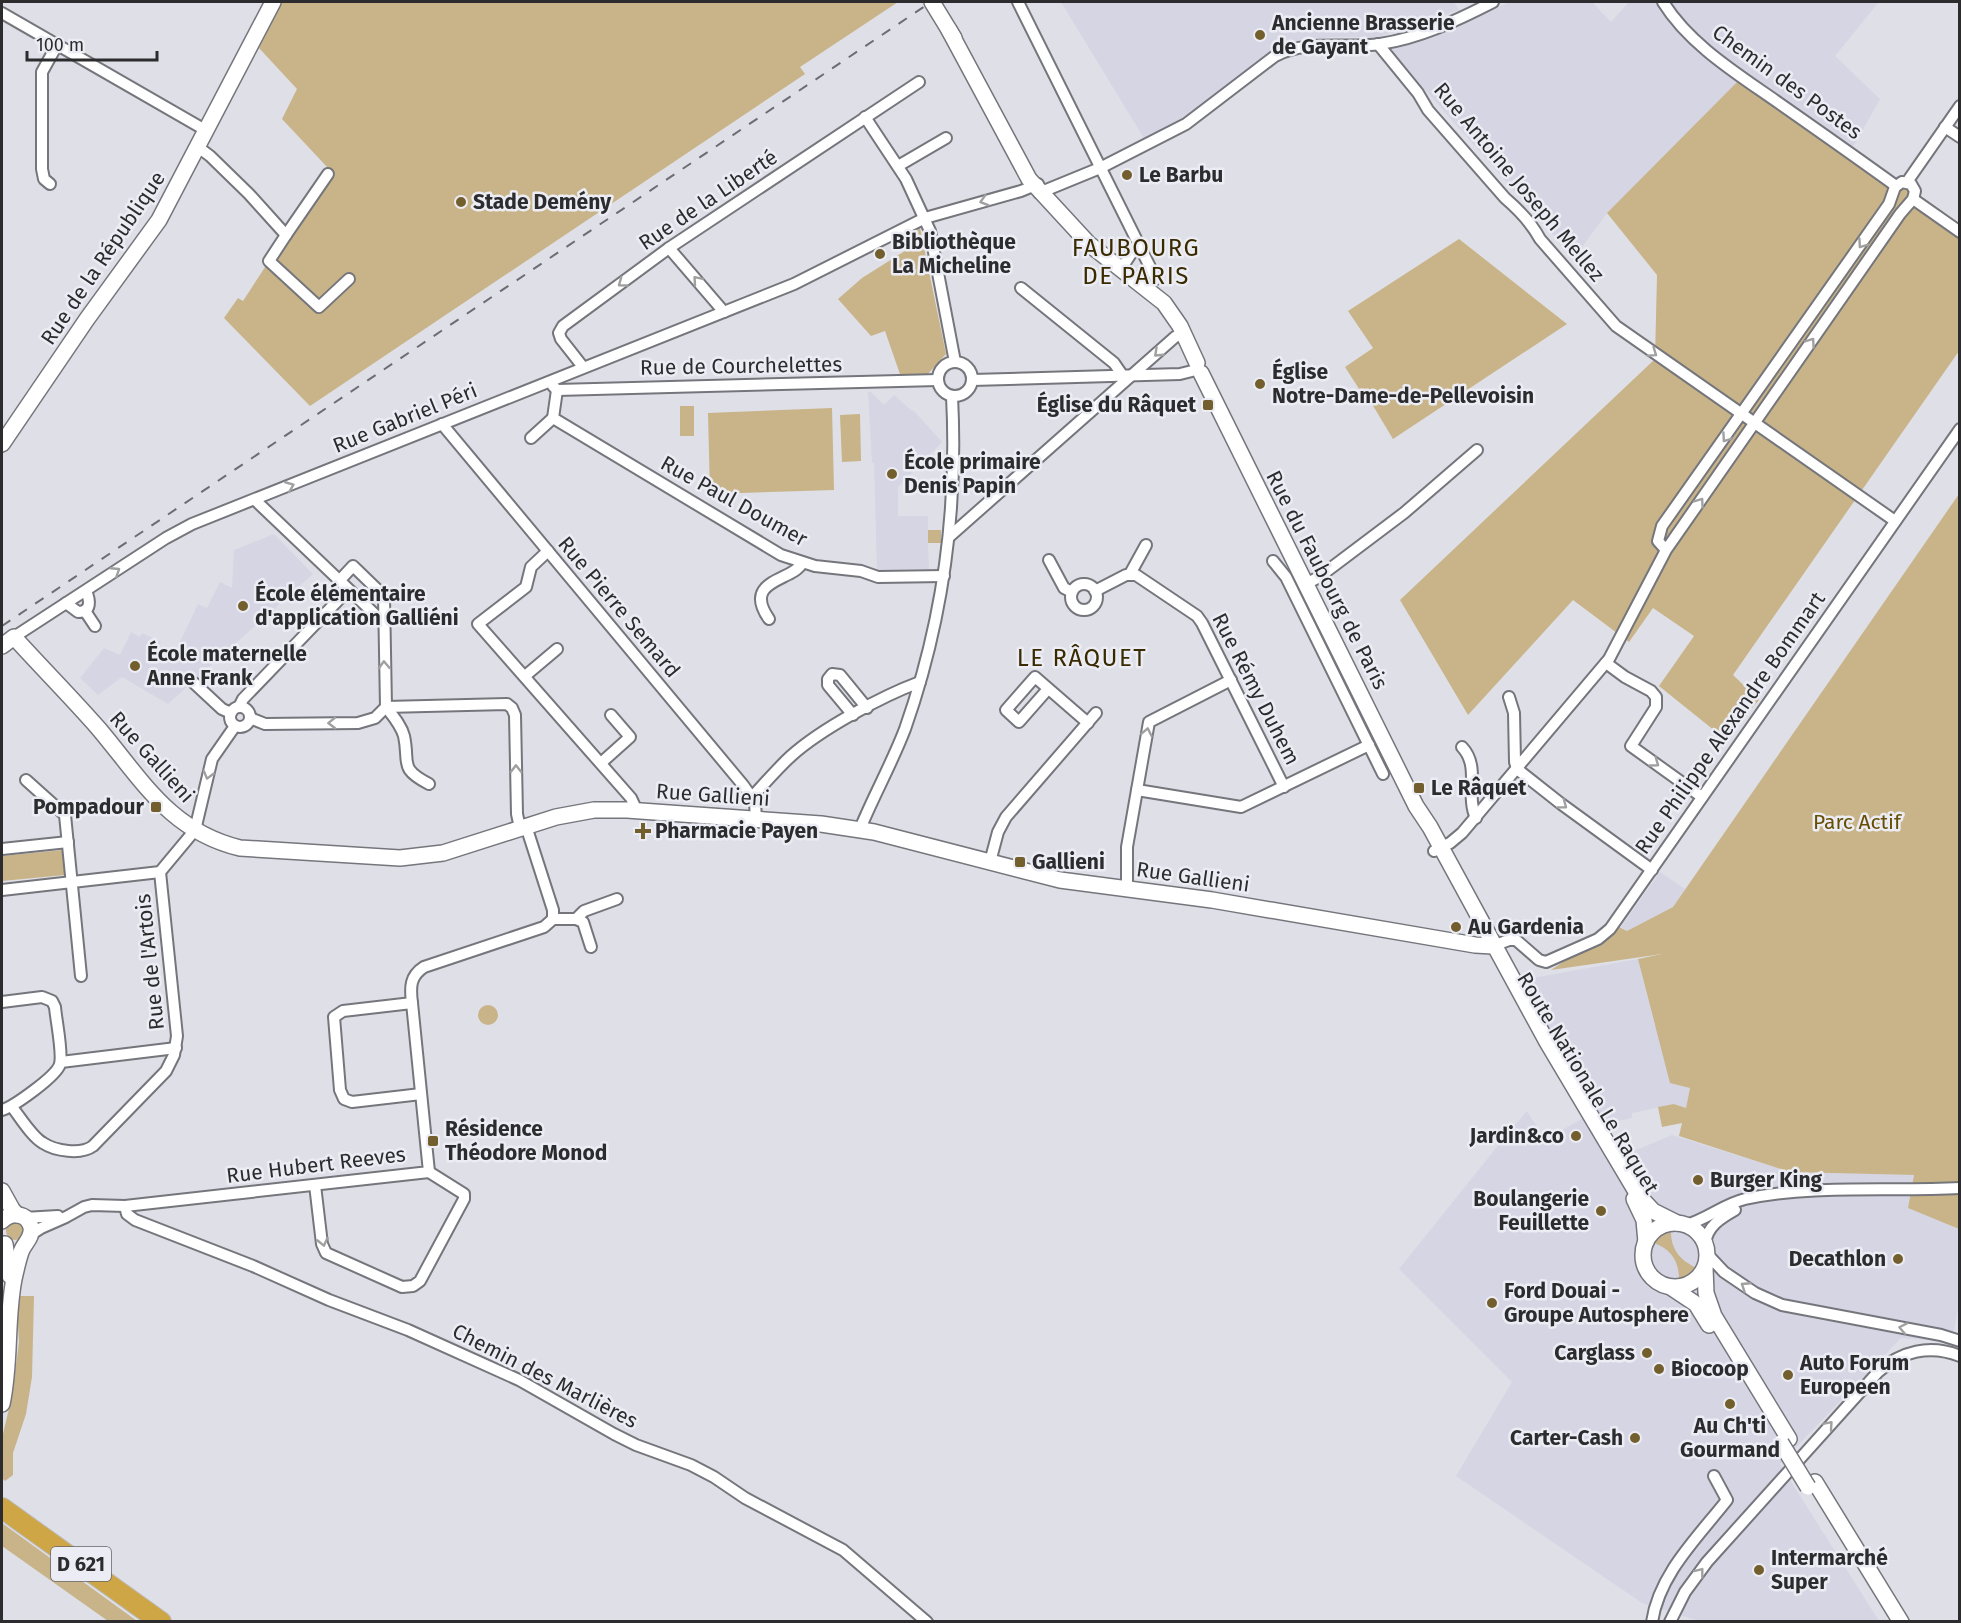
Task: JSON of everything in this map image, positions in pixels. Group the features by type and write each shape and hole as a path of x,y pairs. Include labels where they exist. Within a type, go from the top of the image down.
{"highway":[{"name":"D 621","path":"2,1508 161,1622"},
{"name":"D 621","path":"2,1516 148,1622"}],"main road":[{"name":"Rue de la République","path":"2,444 159,220 273,2"},
{"name":"Rue du Faubourg de Paris","path":"932,2 980,80 1039,188 1052,205 1083,238 1160,298 1172,312 1184,333 1196,369 1306,584 1437,849 1488,946 1510,976"},
{"name":"Rue Gallieni","path":"8,642 98,728 153,796 176,817 195,830 227,845 248,849 407,858 443,853 556,817 585,811 637,811 756,819 861,829 1060,880 1223,902 1488,946"},
{"name":"Route Nationale Le Raquet","path":"1488,946 1551,1064 1637,1205 1644,1220 1646,1242"},
{"name":"Route Nationale Le Raquet","path":"1510,976 1638,1195 1648,1207 1682,1224"},
{"path":"2,1191 12,1209 30,1226 28,1240 20,1256 12,1293"},
{"path":"2,1221 9,1216 21,1216"},
{"path":"1785,1441 1711,1310 1705,1287 1706,1256 1699,1234 1682,1224 1658,1228 1646,1242 1643,1257 1647,1272 1657,1282 1689,1298 1698,1307 1900,1622"},
{"path":"3,1242 15,1247 28,1240"},
{"path":"2,1404 9,1361 12,1293 9,1263 3,1242"},
{"path":"1672,1288 1692,1283 1701,1275 1706,1256"},
{"path":"1812,1484 1890,1622"}],"street":[{"path":"1018,2 1156,279"},
{"name":"Rue Gabriel Péri","path":"8,642 178,531 583,367 803,281 925,218 1039,188 1100,168 1186,124 1275,56 1286,51 1310,46 1378,44 1401,39 1435,29 1493,2"},
{"name":"Chemin des Postes","path":"1663,2 1686,31 1731,69 1899,188 1899,202 1911,201"},
{"path":"2,13 207,131"},
{"name":"Rue Antoine Joseph Mellez","path":"1378,44 1418,93 1428,110 1505,198 1518,209 1536,230 1540,239 1618,328 1895,521"},
{"path":"50,184 44,179 42,169 42,72 57,45"},
{"name":"Rue de la Liberté","path":"583,367 561,339 561,328 669,248 919,82"},
{"path":"1666,550 1658,541 1661,529 1899,188 1959,106"},
{"path":"865,117 898,166 925,218 931,236 955,362"},
{"path":"1945,127 1959,137"},
{"path":"898,166 946,138"},
{"path":"198,147 249,194 286,235"},
{"path":"328,174 269,261 318,307 349,279"},
{"path":"1437,849 1457,839 1606,663 1666,550 1911,201 1915,189 1899,188"},
{"path":"1911,201 1959,232"},
{"path":"1121,269 1138,243"},
{"path":"669,248 724,312"},
{"path":"1022,288 1128,376"},
{"path":"950,536 1128,376 1175,337 1184,333"},
{"path":"955,362 967,368 972,380"},
{"path":"955,362 942,368 938,381 942,391 952,396 965,392 972,380"},
{"path":"972,380 1182,374 1196,369"},
{"path":"531,438 553,418 557,390 549,381"},
{"name":"Rue de Courchelettes","path":"557,390 938,381"},
{"path":"861,829 898,746 931,645 945,576 950,536 954,465 952,396"},
{"name":"Rue Paul Doumer","path":"553,418 774,551 802,563 822,568 861,571 883,577 945,576"},
{"name":"Rue Pierre Semard","path":"442,424 752,797 756,806 756,819"},
{"name":"Rue Philippe Alexandre Bommart","path":"1488,946 1516,940 1539,960 1546,962 1598,939 1610,929 1959,429"},
{"path":"1306,584 1319,577 1404,513 1477,450"},
{"path":"255,500 383,622"},
{"path":"1095,591 1130,574 1146,545"},
{"path":"548,551 531,567 526,587 478,624 632,798 637,811"},
{"path":"1049,560 1064,588 1072,592"},
{"name":"Rue du Faubourg de Paris","path":"1273,561 1286,577 1383,774"},
{"path":"769,619 762,606 764,591 772,582 799,569 802,563"},
{"path":"339,581 354,566 384,596 386,707 403,732 407,766 413,775 429,784"},
{"name":"Rue Rémy Duhem","path":"1130,574 1139,576 1200,619 1284,787"},
{"path":"1083,584 1095,591 1095,603 1090,608 1078,608 1073,604 1072,592 1076,587 1083,584"},
{"path":"250,718 245,726 235,726 230,721 243,699 348,590"},
{"path":"85,611 89,599 86,591"},
{"path":"66,603 78,612 85,611"},
{"path":"85,611 95,626"},
{"path":"525,676 557,650"},
{"path":"1606,663 1625,677 1651,691 1656,697 1657,704 1631,746 1702,797"},
{"path":"853,715 828,684 828,679 832,675 840,675 867,708"},
{"path":"1126,889 1127,847 1149,722 1231,680"},
{"path":"752,797 796,751 853,715 920,682"},
{"path":"194,683 222,709 247,711 250,718 265,724 358,723 375,718 386,707 507,704 515,715 517,814 554,910 553,919"},
{"path":"1048,689 1088,723"},
{"path":"1509,698 1515,713 1517,769 1652,870"},
{"path":"990,862 998,832 1006,817 1096,713"},
{"path":"601,763 630,737 611,715"},
{"path":"2,890 160,872 195,830 212,759 235,726"},
{"path":"1137,790 1244,807 1369,745"},
{"path":"1462,747 1472,763 1473,809 1476,818"},
{"path":"26,780 63,812 81,976"},
{"path":"176,817 190,815 201,805"},
{"path":"2,849 68,842"},
{"name":"Rue de l'Artois","path":"160,872 177,1030 176,1048"},
{"name":"Rue Hubert Reeves","path":"21,1216 58,1216 92,1205 125,1206 429,1172 411,990 416,972 424,967 544,927 553,919 576,919 585,911 617,899"},
{"path":"576,919 583,922 591,946"},
{"path":"2,1002 42,997 52,1001 55,1007 61,1062 55,1072 7,1109 42,1143 73,1152 86,1150 93,1146 160,1078 169,1066 176,1048 61,1062"},
{"path":"412,1003 342,1011 334,1017 333,1021 340,1090 344,1099 352,1102 421,1094"},
{"path":"315,1185 322,1244 326,1253 405,1287 413,1286 420,1281 461,1207 464,1194 429,1172"},
{"path":"1682,1224 1706,1218 1738,1201 1765,1197 1807,1192 1959,1188"},
{"path":"1765,1197 1733,1211 1717,1222 1708,1232 1706,1256 1724,1272 1755,1293 1782,1305 1941,1335 1959,1341"},
{"name":"Chemin des Marlières","path":"125,1206 127,1214 135,1220 408,1330 519,1380 621,1438 684,1461 708,1473 745,1498 843,1550 927,1622"},
{"name":"Rue Hubert Reeves","path":"28,1240 38,1230 76,1211"},
{"path":"1670,1622 1685,1592 1707,1562 1878,1372 1893,1359 1917,1351 1942,1350 1959,1356"},
{"path":"1652,1622 1655,1604 1670,1574 1727,1500 1714,1476"}],"shaded area":[{"path":"1061,2 1454,2 1459,10 1378,37 1330,37 1302,42 1276,53 1211,100 1145,140"},
{"path":"1510,2 1592,2 1611,22 1629,2 1879,2 1835,56 1880,99 1852,149 1746,73 1607,213 1574,258 1388,48 1444,31"},
{"name":"École primaire Denis Papin","path":"868,392 871,392 884,405 894,395 913,410 942,442 898,487 898,516 928,516 928,530 941,530 928,544 929,569 877,570 874,463 872,462"},
{"name":"École élémentaire d'application Galliéni","path":"274,534 313,574 168,704 122,677 98,695 80,678 104,648 120,655 131,632 140,637 142,633 161,642 159,646 168,650 164,658 171,661 198,604 207,608 220,582 232,588 234,550"},
{"path":"1660,872 1685,889 1673,907 1627,931 1621,927"},
{"path":"1638,959 1654,1023 1690,1088 1686,1108 1674,1104 1632,1113 1632,1118 1605,1124 1622,1156 1672,1135 1790,1172 1914,1175 1908,1208 1959,1229 1959,1302 1952,1342 1901,1338 1780,1464 1879,1621 1699,1621 1642,1603 1456,1476 1512,1382 1399,1269 1527,1111 1545,1140 1597,1110 1524,984 1533,978"}],"green space":[{"name":"Stade Demény","path":"282,2 898,2 800,67 805,74 310,406 224,318 238,298 243,301 329,169 282,119 297,89 259,48"},
{"path":"1746,73 1959,223 1959,351 1733,675 1759,700 1725,739 1659,686 1694,636 1653,608 1629,642 1573,600 1468,715 1400,600 1655,359 1657,275 1607,213"},
{"path":"920,228 946,354 925,377 901,377 885,331 871,336 838,299 862,278 908,249 904,237"},
{"path":"1459,239 1567,324 1393,439 1366,394 1363,395 1345,367 1373,348 1348,311"},
{"path":"680,406 694,406 694,436 680,436"},
{"path":"832,408 834,490 710,494 708,413"},
{"path":"860,414 861,461 842,462 840,415"},
{"name":"Parc Actif","path":"1959,494 1959,1229 1908,1208 1914,1175 1790,1172 1679,1136 1682,1123 1662,1127 1658,1107 1674,1104 1686,1108 1690,1088 1670,1083 1638,959 1662,954 1551,970 1617,926 1627,931 1673,907"},
{"path":"928,530 941,530 941,543 928,543"},
{"path":"63,850 65,875 2,881 2,856"},
{"path":"484,1005 492,1005 498,1011 498,1019 492,1025 484,1025 478,1019 478,1011"},
{"path":"15,1222 21,1225 24,1231 21,1237 15,1240 9,1237 6,1231 9,1225"},
{"path":"1671,1232 1671,1238 1678,1254 1697,1268 1687,1277 1679,1279 1673,1256 1654,1243 1662,1235"},
{"path":"16,1296 34,1296 32,1377 26,1414 13,1453 13,1475 5,1481 2,1478 2,1438 12,1396 19,1342"},
{"path":"2,1523 137,1621 108,1621 2,1546"}],"railway":[{"path":"2,626 931,2"}],"place":[{"name":"Ancienne Brasserie de Gayant","path":"1260,35"},
{"name":"Le Barbu","path":"1127,175"},
{"name":"Stade Demény","path":"461,202"},
{"name":"Bibliothèque La Micheline","path":"880,254"},
{"name":"Église Notre-Dame-de-Pellevoisin","path":"1260,384"},
{"name":"Église du Râquet","path":"1208,405"},
{"name":"École primaire Denis Papin","path":"892,474"},
{"name":"École élémentaire d'application Galliéni","path":"243,606"},
{"name":"École maternelle Anne Frank","path":"135,666"},
{"name":"Le Râquet","path":"1419,788"},
{"name":"Pompadour","path":"156,807"},
{"name":"Pharmacie Payen","path":"643,831"},
{"name":"Gallieni","path":"1020,862"},
{"name":"Au Gardenia","path":"1456,927"},
{"name":"Jardin&co","path":"1576,1136"},
{"name":"Résidence Théodore Monod","path":"433,1141"},
{"name":"Burger King","path":"1698,1180"},
{"name":"Boulangerie Feuillette","path":"1601,1211"},
{"name":"Decathlon","path":"1898,1259"},
{"name":"Ford Douai - Groupe Autosphere","path":"1492,1303"},
{"name":"Carglass","path":"1647,1353"},
{"name":"Biocoop","path":"1659,1369"},
{"name":"Auto Forum Europeen","path":"1788,1375"},
{"name":"Au Ch'ti Gourmand","path":"1730,1404"},
{"name":"Carter-Cash","path":"1635,1438"},
{"name":"Intermarché Super","path":"1759,1570"}],"district":[{"name":"FAUBOURG DE PARIS","path":"1136,262"},
{"name":"LE RÂQUET","path":"1082,658"}]}
